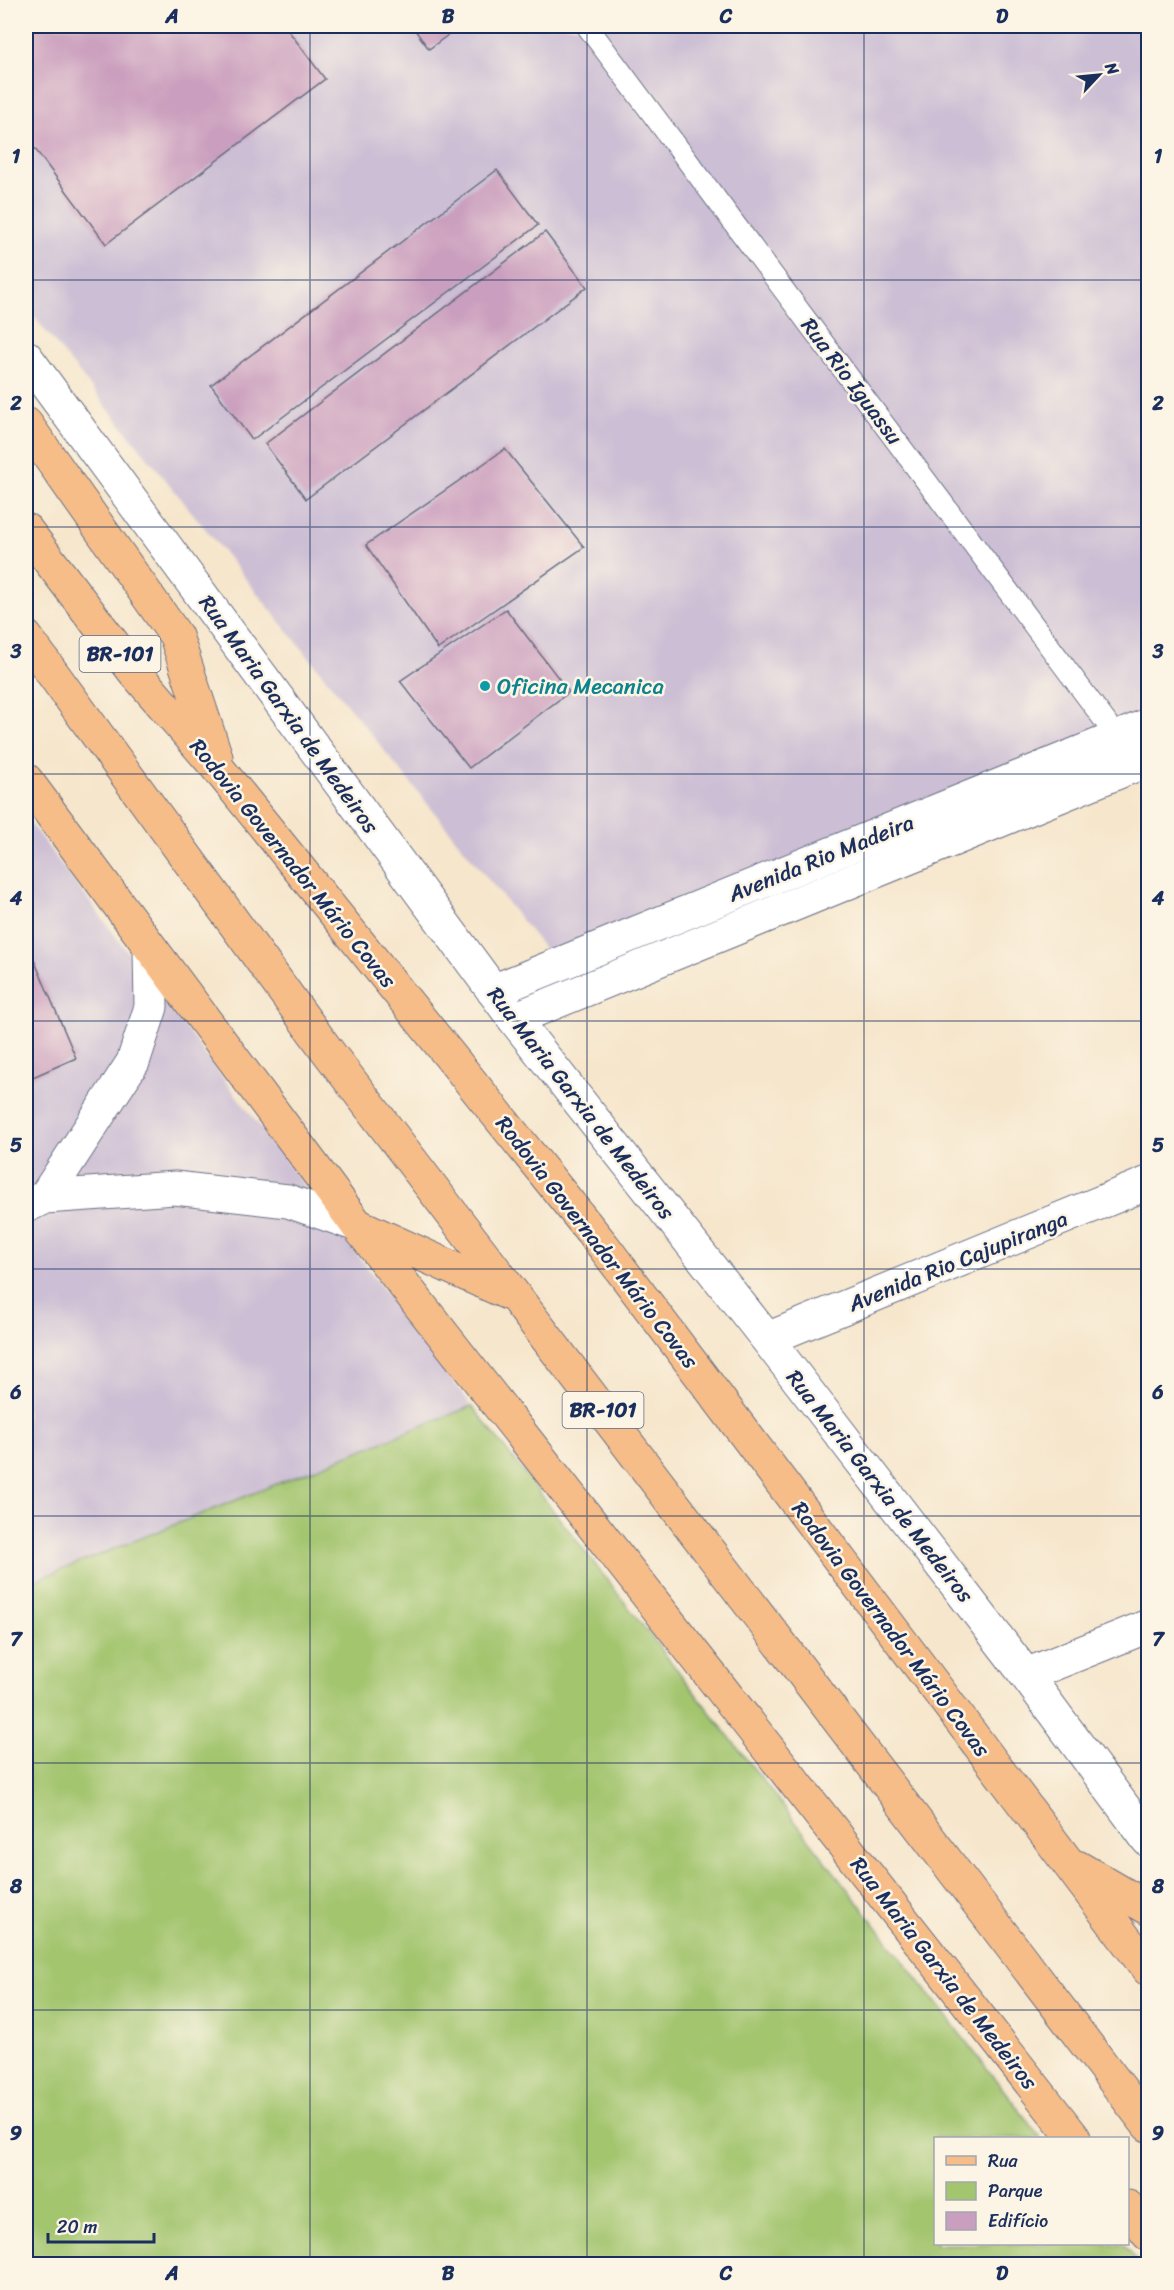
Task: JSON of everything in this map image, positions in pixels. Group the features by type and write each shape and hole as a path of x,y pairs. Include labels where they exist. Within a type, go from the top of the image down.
{"main road":[{"path":"26,424 176,636 221,772"},
{"name":"Rodovia Governador Mário Covas","path":"26,530 133,670 221,772 604,1247 1149,1969"},
{"path":"26,637 64,690"},
{"name":"BR-101","path":"26,647 64,690 326,1049 1149,2125"},
{"name":"Rua Maria Garxia de Medeiros","path":"26,780 357,1225 1072,2137"},
{"path":"357,1225 517,1297"},
{"path":"1066,1860 1149,1908"},
{"path":"1129,2208 1149,2234"}],"street":[{"name":"Rua Maria Garxia de Medeiros","path":"26,357 514,1019 767,1339 1026,1675 1149,1840"},
{"name":"Avenida Rio Madeira","path":"493,991 1149,725"},
{"path":"1118,737 1144,769"},
{"name":"Avenida Rio Madeira","path":"514,1019 1144,769"},
{"path":"35,1201 133,1062 151,1007 150,948"},
{"name":"Avenida Rio Cajupiranga","path":"767,1339 1149,1183"},
{"path":"35,1201 175,1188 288,1201 357,1225"},
{"path":"1026,1675 1149,1626"}],"lane":[{"name":"Rua Rio Iguassu","path":"587,26 1118,737"}],"shaded area":[{"path":"26,26 1148,26 1148,714 552,958 26,307"},
{"path":"26,818 472,1406 26,1584"}],"green space":[{"path":"472,1406 1040,2137 934,2137 934,2245 1124,2245 1139,2264 26,2264 26,1584"}],"building":[{"path":"38,26 285,26 325,79 106,244 26,137 26,35"},
{"path":"412,26 460,26 429,49"},
{"path":"497,170 538,225 252,440 211,385"},
{"path":"545,232 587,287 306,499 265,444"},
{"path":"505,449 584,547 438,649 366,545"},
{"name":"Oficina Mecanica","path":"506,609 569,692 469,768 400,681"},
{"path":"26,941 76,1058 26,1080"}],"place":[{"name":"Oficina Mecanica","path":"485,686"}]}
